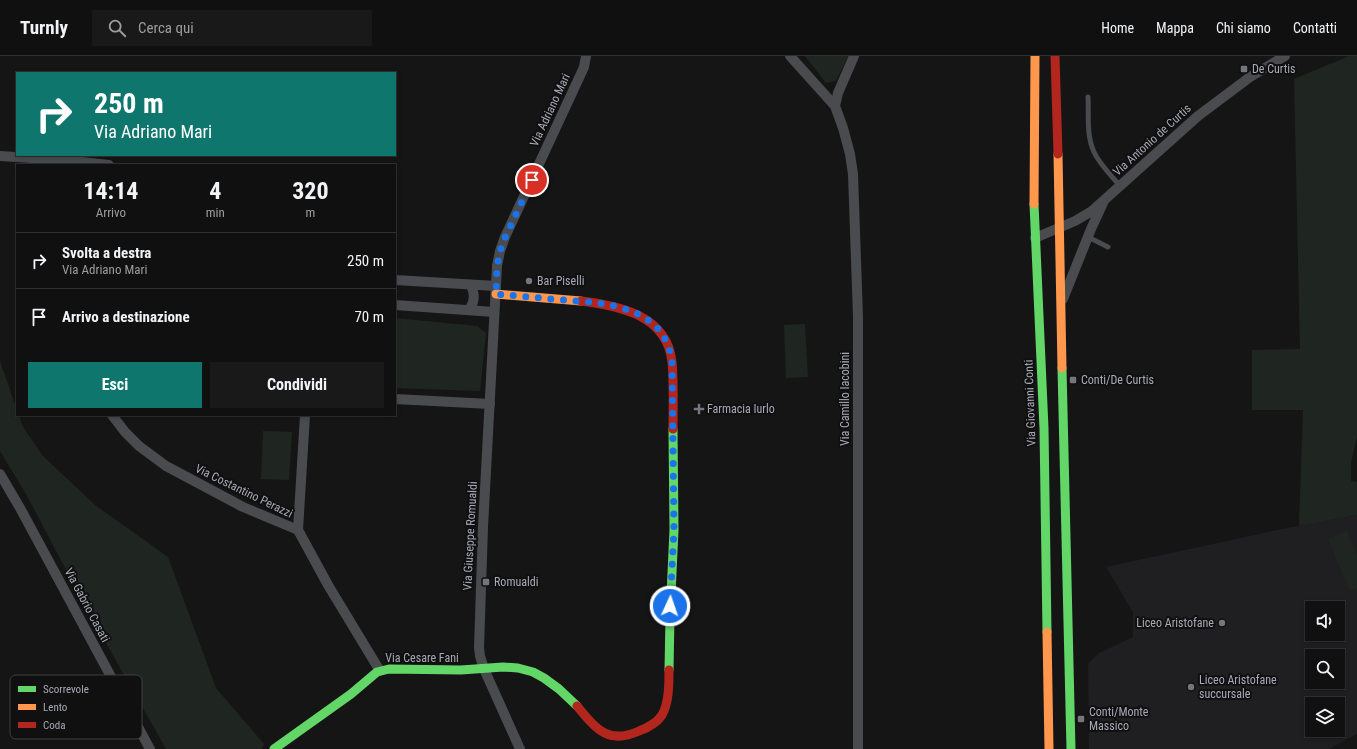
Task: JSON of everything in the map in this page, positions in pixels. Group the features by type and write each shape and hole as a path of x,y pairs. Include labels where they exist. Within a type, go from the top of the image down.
{"main road":[{"name":"Via Giovanni Conti","path":"1035,56 1034,198 1044,428 1049,749"},
{"path":"1055,56 1060,196 1066,582 1071,749"},
{"name":"Via Cesare Fani","path":"274,749 351,694 380,671 389,669 461,670 515,667 527,670 542,677 564,693 600,730 610,736 624,736 631,734 654,723 662,715 667,698 674,530 672,361 669,346 661,333 639,314 612,305 496,290"}],"street":[{"name":"Via Adriano Mari","path":"494,312 498,259 505,237 579,78 586,56"},
{"path":"790,56 835,106"},
{"path":"835,106 838,94 854,56"},
{"name":"Via Antonio de Curtis","path":"1035,238 1082,218 1104,202 1186,126 1217,101 1261,70 1285,56"},
{"name":"Via Camillo Iacobini","path":"835,106 850,154 853,174 858,317 858,749"},
{"path":"0,156 100,164"},
{"path":"1061,305 1088,237 1104,202"},
{"path":"396,280 471,285 496,290"},
{"path":"469,310 475,295 471,285"},
{"path":"396,305 494,312"},
{"name":"Via Giuseppe Romualdi","path":"484,669 480,656 479,642 494,312"},
{"path":"396,399 490,404"},
{"name":"Via Costantino Perazzi","path":"113,416 125,432 139,446 163,464 243,507 298,530 328,585 380,671"},
{"path":"298,530 305,416"},
{"name":"Via Gabrio Casati","path":"0,474 24,515 110,675"},
{"path":"484,669 520,749"},
{"name":"Via Gabrio Casati","path":"142,734 150,749"}],"lane":[{"path":"1088,97 1089,131 1092,147 1099,161 1120,186"},
{"path":"1088,237 1108,247"}],"shaded area":[{"path":"805,56 848,56 836,81 826,83"},
{"path":"1349,56 1357,56 1357,437 1351,463 1351,481 1357,482 1357,515 1299,526 1303,410 1252,410 1252,350 1300,349 1294,79"},
{"path":"396,318 477,326 486,333 480,391 396,388"},
{"path":"805,324 808,377 786,378 784,325"},
{"path":"0,361 16,407 16,416 19,416 23,427 43,456 95,505 168,557 216,688 264,744 262,749 166,749 142,707 142,675 124,675 88,611 26,494 0,451"},
{"path":"263,431 292,432 289,480 261,479"},
{"name":"Liceo Aristofane","path":"1357,515 1357,734 1329,749 1089,749 1088,664 1099,653 1133,637 1133,612 1106,567 1282,529"},
{"path":"1347,531 1357,555 1357,588 1350,591 1328,539"}],"traffic: fast":[{"path":"1034,204 1044,428 1047,632"},
{"path":"1062,368 1071,749"},
{"path":"669,670 674,530 673,429"},
{"path":"274,749 351,694 377,672 389,669 461,670 503,667 518,668 533,672 544,678 559,689 577,706"}],"traffic: slow":[{"path":"1034,204 1035,56"},
{"path":"1058,154 1062,368"},
{"path":"496,294 581,301"},
{"path":"1047,632 1049,749"}],"traffic: jam":[{"path":"1055,56 1058,154"},
{"path":"581,301 626,310 651,323 661,333 668,346 672,362 673,429"},
{"path":"577,706 597,728 611,735 628,735 639,731 655,723 662,715 669,687 669,670"}],"place":[{"name":"De Curtis","path":"1244,69"},
{"name":"Bar Piselli","path":"529,281"},
{"name":"Conti/De Curtis","path":"1073,380"},
{"name":"Farmacia Iurlo","path":"699,409"},
{"name":"Romualdi","path":"486,582"},
{"name":"Liceo Aristofane","path":"1222,623"},
{"name":"Liceo Aristofane succursale","path":"1191,687"},
{"name":"Conti/Monte Massico","path":"1081,719"}],"route":[{"path":"532,180 502,244 497,266 496,294 612,305 639,314 646,319 661,333 669,346 672,361 674,530 670,606"}]}
